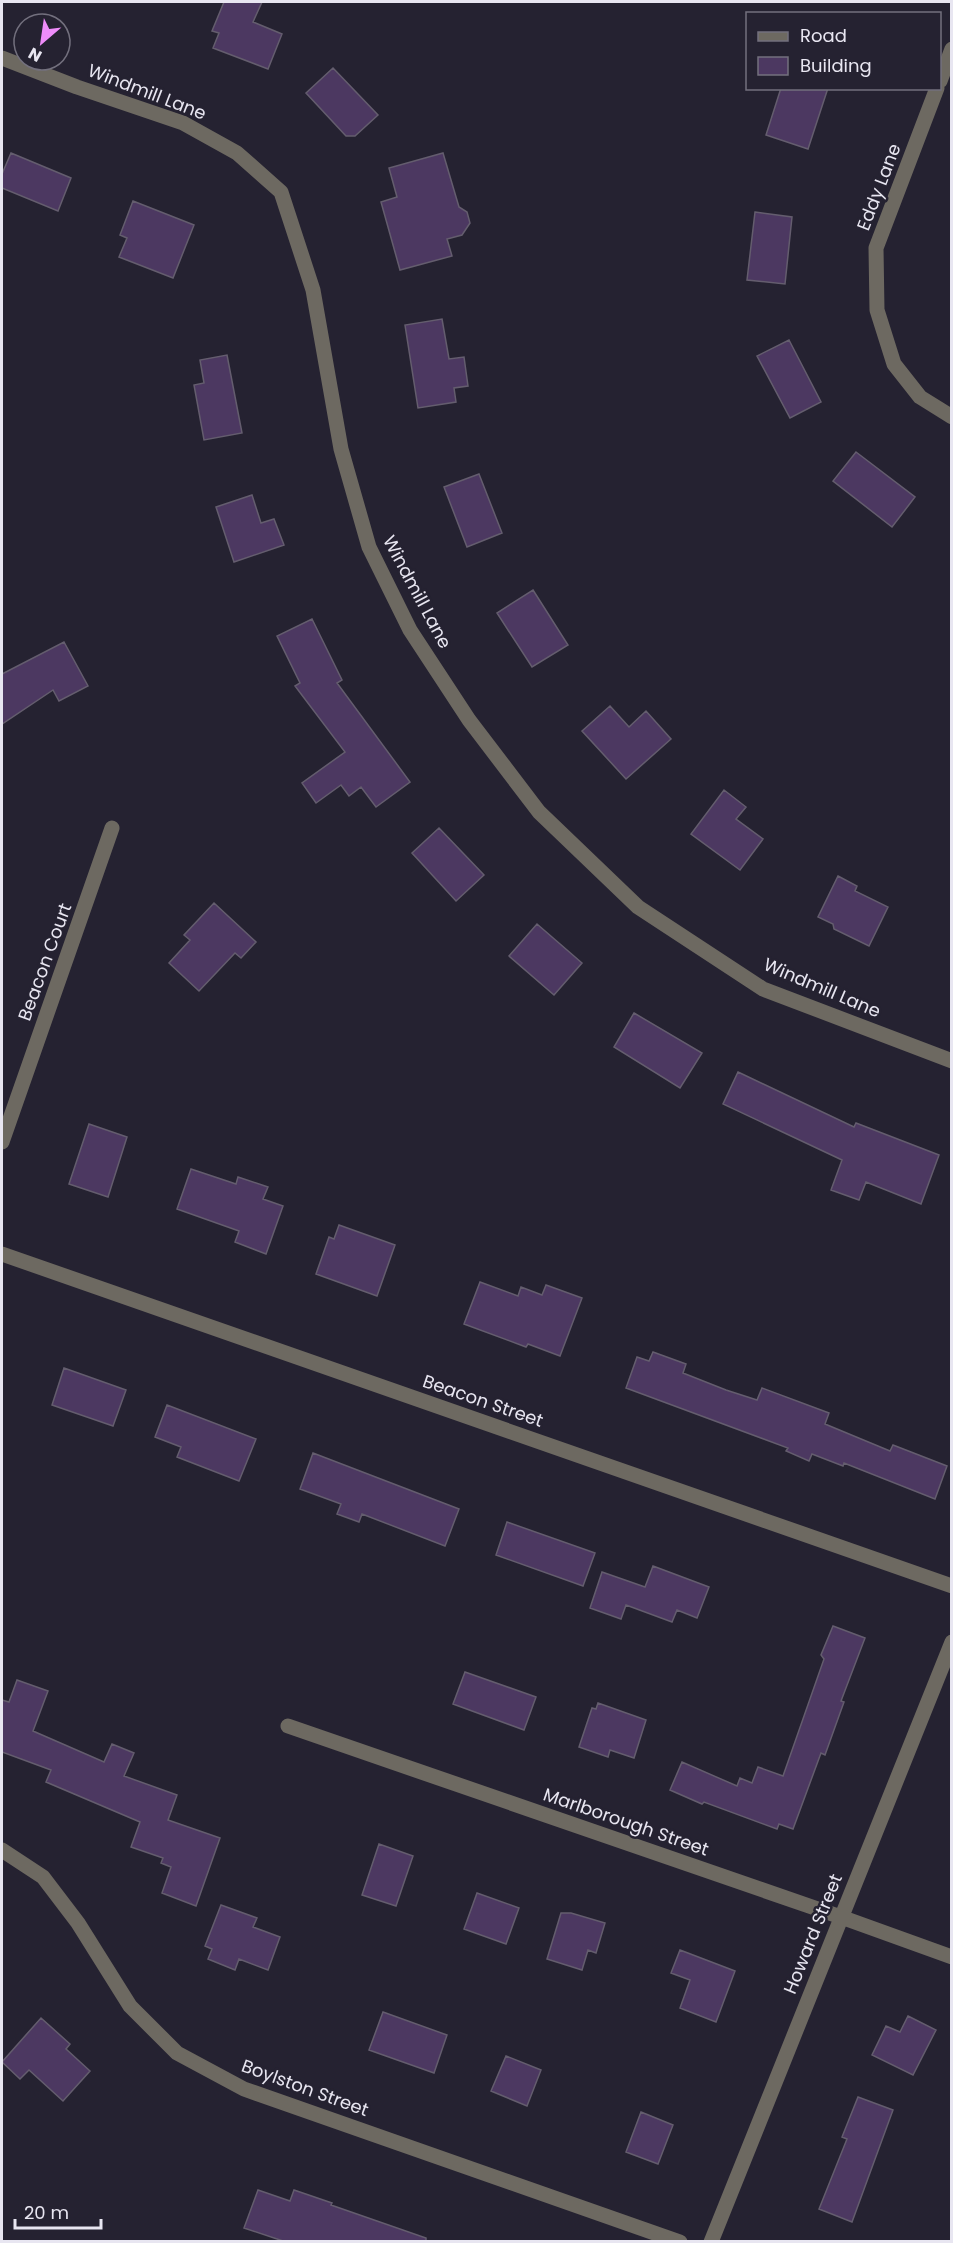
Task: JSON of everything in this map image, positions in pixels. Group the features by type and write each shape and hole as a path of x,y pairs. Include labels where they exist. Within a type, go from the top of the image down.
{"street":[{"path":"941,76 951,49"},
{"name":"Windmill Lane","path":"2,58 77,87 183,123 237,153 281,192 313,290 341,449 369,547 410,630 469,720 539,812 638,907 763,989 951,1061"},
{"name":"Eddy Lane","path":"936,90 876,248 877,310 894,364 920,397 951,417"},
{"name":"Beacon Court","path":"2,1143 112,828"},
{"name":"Beacon Street","path":"2,1254 951,1586"},
{"name":"Howard Street","path":"711,2241 951,1642"},
{"name":"Marlborough Street","path":"288,1726 951,1957"},
{"name":"Boylston Street","path":"2,1850 43,1877 78,1923 130,2006 177,2054 244,2089 680,2241"}],"building":[{"path":"224,2 262,2 253,22 282,34 268,69 213,48 219,33 212,31"},
{"path":"333,68 378,115 355,136 346,136 306,93"},
{"path":"780,90 827,90 808,149 766,135"},
{"path":"11,153 71,178 58,211 2,188 2,174"},
{"path":"443,153 459,207 467,212 470,223 462,235 447,239 452,256 400,270 381,202 397,197 389,168"},
{"path":"133,201 194,225 173,278 119,257 127,238 120,235"},
{"path":"755,212 792,217 785,284 747,280"},
{"path":"442,319 449,359 464,357 468,386 454,388 456,402 418,408 405,325"},
{"path":"789,340 821,402 790,418 757,356"},
{"path":"227,355 242,433 204,440 194,385 204,383 200,360"},
{"path":"856,452 915,497 892,527 833,481"},
{"path":"479,474 502,533 467,547 444,487"},
{"path":"252,495 261,523 274,519 284,545 234,562 216,507"},
{"path":"533,590 568,645 532,667 497,613"},
{"path":"312,619 342,680 337,683 410,782 376,807 361,787 349,796 341,785 316,803 302,783 345,752 295,686 300,683 277,636"},
{"path":"64,642 88,686 59,701 53,690 2,724 2,674"},
{"path":"610,706 629,727 646,711 671,739 626,779 582,731"},
{"path":"724,790 746,807 736,819 763,839 740,870 691,834"},
{"path":"439,828 484,875 456,901 412,853"},
{"path":"838,876 857,886 855,891 888,907 869,946 834,929 833,924 818,917"},
{"path":"214,903 256,942 241,958 235,953 199,991 169,963 190,940 184,935"},
{"path":"537,924 582,963 554,995 509,956"},
{"path":"634,1013 702,1053 680,1088 614,1047"},
{"path":"738,1072 854,1127 856,1123 939,1155 921,1204 866,1182 859,1200 831,1190 842,1160 723,1104"},
{"path":"89,1124 127,1137 108,1197 69,1184"},
{"path":"191,1169 236,1184 238,1177 268,1187 263,1199 283,1206 266,1254 235,1242 239,1231 177,1209"},
{"path":"339,1225 395,1245 377,1296 316,1274 329,1237 334,1239"},
{"path":"480,1282 518,1296 521,1287 542,1295 546,1285 582,1298 560,1356 528,1344 526,1347 464,1324"},
{"path":"653,1352 686,1364 683,1373 726,1390 757,1400 762,1388 829,1413 825,1424 890,1451 893,1445 947,1466 935,1499 844,1463 843,1466 812,1454 809,1461 786,1451 788,1448 626,1388 637,1357 649,1361"},
{"path":"64,1368 126,1390 113,1426 52,1405"},
{"path":"167,1405 256,1439 239,1481 177,1457 181,1447 155,1437"},
{"path":"313,1453 459,1509 445,1546 362,1514 359,1522 337,1514 341,1504 300,1489"},
{"path":"507,1522 595,1553 583,1586 496,1555"},
{"path":"653,1566 709,1587 697,1618 677,1610 672,1622 626,1605 621,1619 590,1608 602,1572 645,1587"},
{"path":"833,1626 865,1638 841,1701 844,1702 825,1755 821,1753 793,1829 779,1824 777,1829 704,1802 702,1804 670,1790 682,1762 737,1786 740,1778 752,1783 758,1767 783,1776 824,1659 821,1655"},
{"path":"465,1672 536,1697 524,1730 453,1704"},
{"path":"17,1680 48,1691 33,1731 104,1762 112,1744 134,1753 124,1776 177,1795 168,1820 220,1838 196,1906 162,1893 171,1867 161,1863 163,1858 131,1847 140,1822 46,1782 51,1770 2,1752 2,1700 9,1702"},
{"path":"598,1703 646,1720 634,1758 610,1750 608,1757 579,1747 592,1708 596,1709"},
{"path":"379,1844 413,1856 396,1906 362,1895"},
{"path":"477,1893 519,1908 506,1944 464,1929"},
{"path":"221,1905 257,1918 253,1927 280,1937 268,1970 239,1959 235,1970 208,1959 212,1949 205,1946"},
{"path":"561,1913 571,1913 605,1923 596,1953 588,1950 582,1970 547,1959"},
{"path":"680,1950 735,1971 716,2022 680,2008 690,1980 671,1973"},
{"path":"383,2012 447,2035 434,2073 369,2050"},
{"path":"908,2016 936,2030 913,2075 872,2055 886,2026 900,2032"},
{"path":"41,2018 70,2044 66,2049 90,2071 63,2101 29,2070 20,2079 2,2062"},
{"path":"506,2056 541,2070 527,2106 491,2091"},
{"path":"858,2097 893,2110 852,2222 819,2209 847,2139 842,2137"},
{"path":"641,2112 673,2125 658,2164 626,2152"},
{"path":"258,2190 290,2201 294,2190 426,2238 426,2241 283,2241 244,2228"}]}
